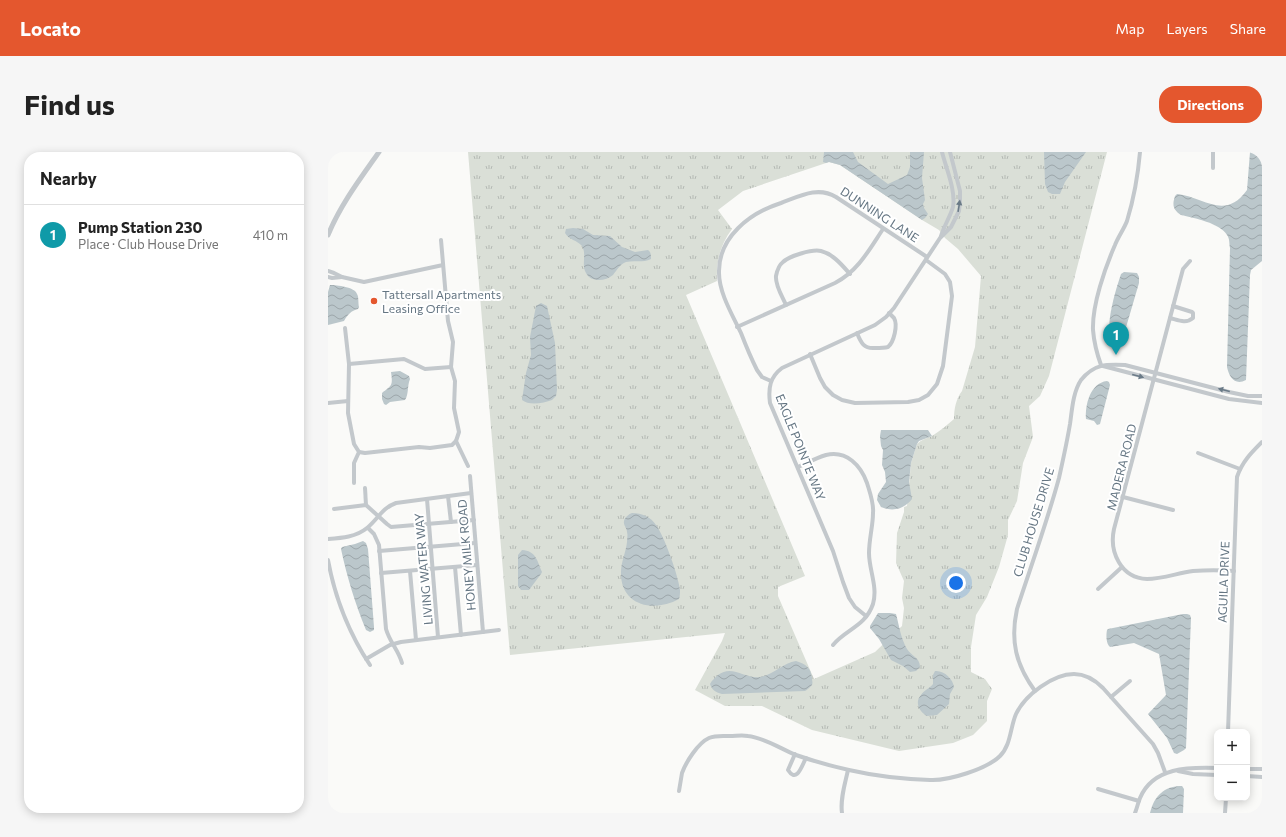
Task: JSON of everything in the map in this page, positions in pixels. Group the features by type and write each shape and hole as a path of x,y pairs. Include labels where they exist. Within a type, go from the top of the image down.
{"street":[{"path":"328,235 344,202 379,152"},
{"path":"372,162 382,152"},
{"name":"EAGLE POINTE WAY","path":"940,238 944,225 951,214 954,198 942,152"},
{"name":"EAGLE POINTE WAY","path":"866,616 855,607 849,598 833,551 770,402 769,393 771,381 775,374 782,368 878,323 889,313 940,238 951,227 956,218 960,202 960,191 950,152"},
{"path":"1101,366 1097,354 1094,335 1096,304 1110,256 1126,223 1132,205 1140,152"},
{"path":"1213,152 1213,168"},
{"name":"DUNNING LANE","path":"771,381 762,377 757,370 722,290 719,274 723,251 736,230 753,216 775,205 811,193 822,192 836,197 926,259 945,274 950,282 952,296 943,366 937,384 928,395 919,400 908,402 855,403 842,400 825,387 810,354"},
{"path":"737,327 835,284 850,274 862,262 883,229"},
{"path":"344,328 349,364 348,413 354,444 359,452 365,453 452,445 456,441 459,432 454,408 455,381 451,367 453,342 448,321 441,240"},
{"path":"786,305 777,284 776,277 778,268 786,259 811,251 822,251 837,261 850,274"},
{"name":"MADERA ROAD","path":"1122,567 1116,558 1113,540 1182,271 1190,261"},
{"path":"328,271 342,277 364,282 443,265"},
{"path":"328,277 342,277"},
{"path":"1170,318 1184,322 1188,322 1193,318 1192,312 1173,306"},
{"path":"857,333 865,347 888,347 894,340 895,322 894,317 889,313"},
{"path":"349,364 404,359 426,370 451,367"},
{"path":"1101,366 1125,365 1229,392 1248,396 1262,396"},
{"path":"1101,366 1239,401 1262,403"},
{"name":"CLUB HOUSE DRIVE","path":"1034,691 1021,670 1017,658 1013,634 1016,609 1052,503 1059,477 1077,389 1085,376 1091,370 1101,366"},
{"path":"328,403 348,401"},
{"path":"456,441 468,466"},
{"name":"AGUILA DRIVE","path":"1228,729 1237,477 1245,460 1262,442"},
{"path":"354,482 354,463 359,452"},
{"path":"1198,453 1240,469"},
{"path":"798,467 826,456 842,455 851,460 864,474 872,498 873,512 869,553 875,589 872,604 861,623 837,640 833,645"},
{"name":"HONEY MILK ROAD","path":"470,476 483,632"},
{"path":"365,488 366,505 391,527 474,520"},
{"path":"328,539 358,534 368,528 382,511 391,505 401,502 471,493"},
{"path":"448,496 451,522"},
{"path":"1123,497 1173,510"},
{"name":"LIVING WATER WAY","path":"427,499 438,637"},
{"path":"334,509 366,505"},
{"path":"368,528 377,538 387,633 399,653 402,663"},
{"path":"379,550 475,543"},
{"path":"328,560 333,584 343,614 370,665"},
{"path":"381,573 477,565"},
{"path":"455,567 461,635"},
{"path":"1098,589 1122,567 1130,574 1149,579 1195,571 1234,571"},
{"path":"410,571 416,640"},
{"path":"366,659 393,644 499,630"},
{"path":"679,791 682,772 696,748 702,742 718,736 749,736 806,758 848,770 882,777 940,780 986,766 999,757 1004,752 1008,744 1016,714 1021,705 1034,691 1057,678 1073,674 1090,678 1097,682 1153,744 1165,772"},
{"path":"1111,697 1130,681"},
{"path":"795,754 788,770 793,775 796,775 799,772 806,758"},
{"path":"1135,813 1140,797 1151,782 1165,772 1194,767 1214,768"},
{"path":"1250,769 1262,769"},
{"path":"842,813 843,795 848,770"},
{"path":"1174,771 1214,775"},
{"path":"1250,776 1262,777"},
{"path":"1098,788 1139,801"},
{"path":"1225,813 1226,801"}],"green space":[{"path":"468,152 1107,152 1049,376 1040,396 1029,406 1033,437 1023,463 1017,501 1008,520 1008,535 999,567 987,597 976,615 971,647 971,672 985,679 992,689 987,701 987,721 973,735 953,743 899,751 812,730 762,706 725,706 695,690 725,633 510,655","holes":["829,162 840,165 939,230 945,238 958,249 981,276 975,347 962,391 958,397 954,412 954,419 935,434 917,444 911,463 907,506 904,507 904,512 897,533 896,563 904,581 902,598 904,608 902,626 875,652 814,679 778,596 778,587 805,576 686,295 717,281 717,267 722,247 732,229 718,210 743,191"]}],"water":[{"path":"824,152 853,152 858,162 888,184 907,175 910,167 910,152 924,152 922,178 925,200 923,204 928,214 922,220 840,165 823,162"},
{"path":"1044,152 1086,152 1065,182 1060,194 1052,194 1048,192 1045,184"},
{"path":"1250,152 1262,152 1262,261 1251,270 1250,275 1246,380 1239,382 1233,380 1227,367 1229,238 1224,231 1213,224 1181,215 1176,211 1174,202 1177,194 1222,206 1231,204 1239,199 1247,190"},
{"path":"566,229 583,229 593,235 610,236 622,247 635,252 648,250 651,255 651,259 645,261 626,262 607,279 595,280 586,273 582,246 565,233"},
{"path":"1124,272 1137,273 1139,283 1122,341 1120,344 1115,345 1111,340 1109,322 1116,290 1121,274"},
{"path":"330,285 345,287 356,292 359,307 350,313 344,321 328,325 328,292"},
{"path":"541,303 547,306 555,343 557,390 556,396 552,400 541,403 529,403 522,400 526,373 531,355 530,337 536,306"},
{"path":"400,371 409,376 410,379 406,398 405,400 390,402 386,405 382,399 382,393 391,385 391,372"},
{"path":"1107,381 1110,385 1100,424 1097,425 1094,421 1086,419 1086,407 1096,386"},
{"path":"881,430 928,430 932,436 919,441 917,444 911,463 909,482 912,499 898,509 885,509 881,507 877,500 878,494 886,482 885,472 882,465 883,450 880,436"},
{"path":"632,513 649,518 654,522 659,530 671,557 677,576 680,590 679,599 669,603 649,606 640,604 626,593 622,583 621,572 627,537 624,522 626,517"},
{"path":"363,541 366,543 368,549 374,627 374,630 370,632 366,630 358,610 341,549 342,547"},
{"path":"522,550 533,554 542,572 529,590 521,590 518,586 518,555"},
{"path":"878,613 896,614 905,645 919,661 920,667 916,671 910,672 903,666 891,660 879,639 870,628"},
{"path":"1183,614 1190,615 1191,618 1186,748 1177,754 1174,753 1167,738 1148,714 1166,695 1159,654 1134,643 1110,647 1107,642 1106,634 1108,629"},
{"path":"796,661 807,667 811,675 812,685 805,691 722,694 714,690 710,684 723,672 733,671 749,676 760,677"},
{"path":"935,671 942,672 948,676 954,687 950,694 949,704 937,715 927,716 920,710 918,701 922,693 933,684 933,675"},
{"path":"1176,786 1182,786 1184,789 1183,813 1150,813 1154,802 1161,793"}],"place":[{"name":"Tattersall Apartments Leasing Office","path":"374,301"},
{"name":"Pump Station 230","path":"1116,355"}]}
